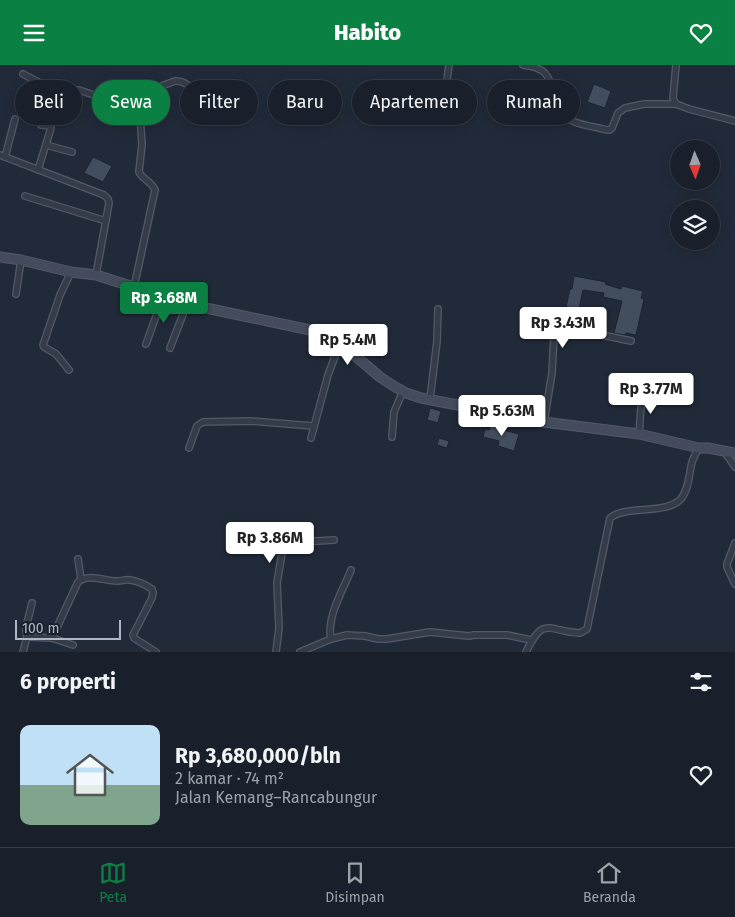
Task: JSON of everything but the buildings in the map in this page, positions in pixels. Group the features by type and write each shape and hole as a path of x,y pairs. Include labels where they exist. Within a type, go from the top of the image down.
{"street":[{"path":"447,80 449,65"},
{"path":"523,65 542,70 549,79 559,108 564,116 586,126 608,131 612,128 618,113 625,108 674,101 689,109 735,121"},
{"path":"674,101 673,88 676,65"},
{"path":"23,74 60,91 79,90 92,94"},
{"path":"15,119 3,156 104,195 108,199 109,203 96,275"},
{"path":"38,169 51,128 50,126 41,125"},
{"path":"134,287 155,190 153,185 140,175 139,172 142,144 141,125"},
{"path":"46,145 72,152"},
{"path":"25,196 106,221"},
{"path":"0,257 71,272 96,275 187,304 315,331 340,343 380,377 403,391 430,399 544,423 639,434 699,448 735,453"},
{"path":"16,294 21,260"},
{"path":"69,370 56,354 42,345 60,295 71,272"},
{"path":"146,344 163,297"},
{"path":"170,348 187,304"},
{"path":"430,399 437,341 438,309"},
{"path":"544,423 552,373 554,335 558,328 569,328 631,341"},
{"path":"311,438 328,375 340,343"},
{"path":"392,437 394,413 403,391"},
{"path":"639,434 642,394"},
{"path":"189,448 197,426 203,421 251,421 314,425"},
{"path":"526,652 531,640 538,632 545,628 552,627 575,633 580,633 587,629 610,518 621,513 667,507 676,503 687,489 694,456 699,448"},
{"path":"724,451 735,467"},
{"path":"276,652 279,628 277,583 283,543 334,539"},
{"path":"735,543 727,564 735,584"},
{"path":"78,559 81,579"},
{"path":"331,639 331,619 350,571"},
{"path":"52,638 76,585 81,579 86,577 118,581 129,579 152,589 152,599 134,638 156,652"},
{"path":"22,652 27,637 26,629 32,603"},
{"path":"300,652 331,639 347,635 387,639 430,632 469,637 474,635 507,635 531,640"},
{"path":"27,637 52,638 73,645"}]}
